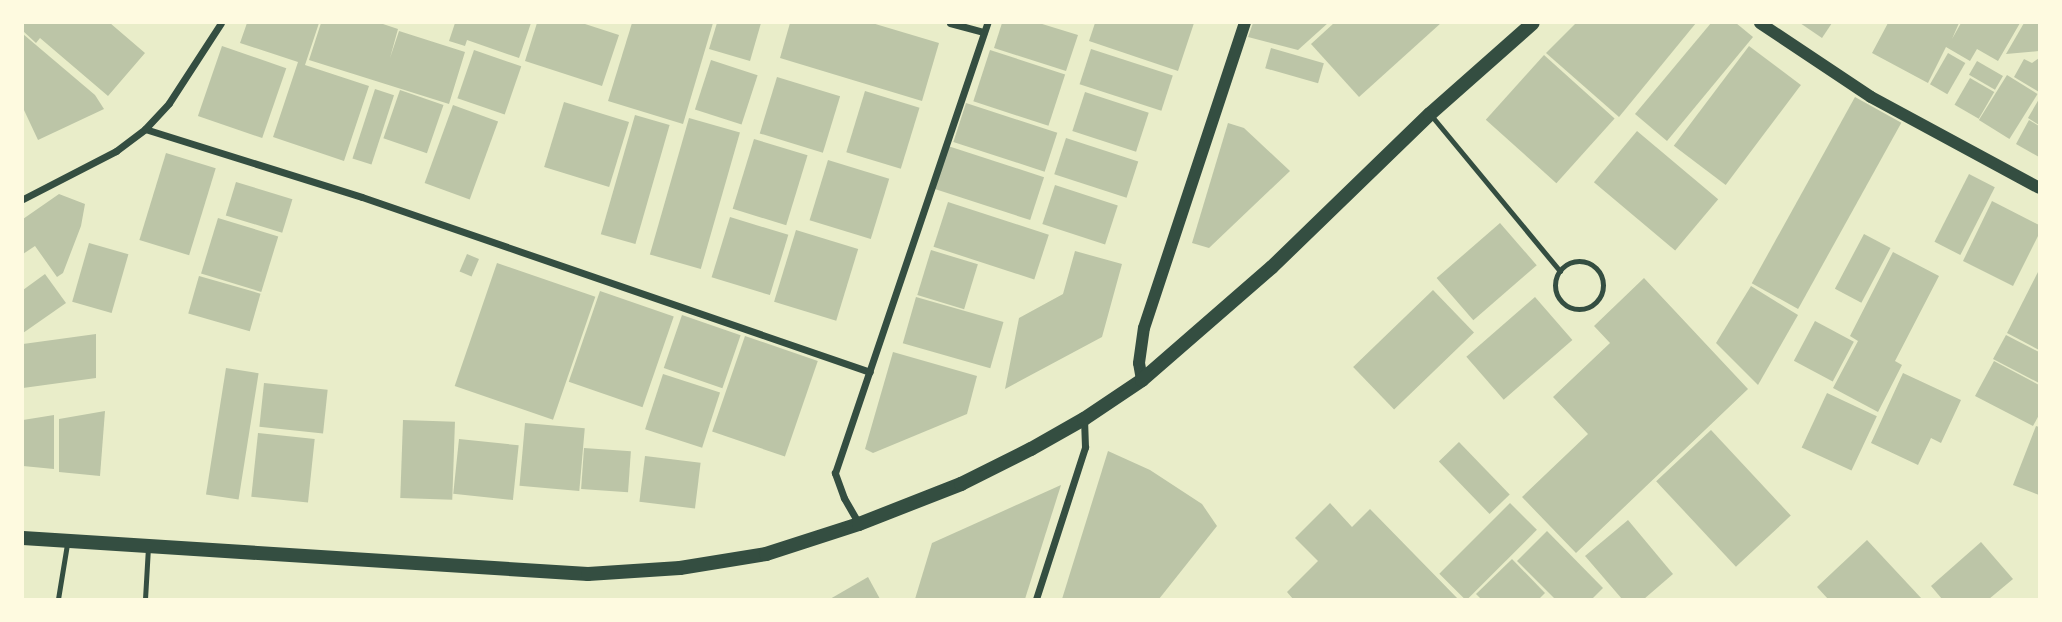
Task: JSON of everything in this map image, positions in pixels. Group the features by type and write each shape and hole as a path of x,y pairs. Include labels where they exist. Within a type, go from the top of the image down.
{"main road":[{"path":"23,538 588,573 680,568 765,554 859,524 961,484 1084,419 1142,380 1272,267 1430,114 1533,23"}],"street":[{"path":"23,199 117,151 145,129 169,103 221,23"},
{"path":"950,23 984,32"},
{"path":"859,524 844,498 835,472 986,23"},
{"path":"1142,380 1139,363 1144,328 1245,23"},
{"path":"1760,23 1871,97 2039,188"},
{"path":"145,129 362,197 870,372"},
{"path":"1036,599 1085,447 1084,419"}],"lane":[{"path":"1430,114 1560,271"},
{"path":"1572,262 1588,262 1603,281 1600,297 1595,303 1581,309 1566,306 1555,286 1560,271 1572,262"},
{"path":"58,599 68,541"},
{"path":"145,599 148,547"}],"building":[{"path":"23,23 110,23 145,53 108,96 40,38 36,43 23,31"},
{"path":"247,23 319,23 305,65 369,86 344,161 273,137 298,62 240,43"},
{"path":"321,23 380,23 398,29 390,58 399,31 465,52 449,104 309,60"},
{"path":"455,23 531,23 519,58 467,40 465,46 449,41"},
{"path":"537,23 582,23 619,35 602,86 525,61"},
{"path":"632,23 713,23 683,124 608,101"},
{"path":"717,23 761,23 750,61 709,49"},
{"path":"790,23 872,23 939,43 922,101 780,58"},
{"path":"1002,23 1039,23 1078,35 1066,71 994,48"},
{"path":"1095,23 1194,23 1178,71 1089,41"},
{"path":"1253,23 1328,23 1298,50 1248,37"},
{"path":"1334,23 1441,23 1359,97 1311,44"},
{"path":"1576,23 1696,23 1619,117 1546,53"},
{"path":"1711,23 1736,23 1753,37 1667,141 1635,114"},
{"path":"1800,23 1832,23 1822,38"},
{"path":"1888,23 1959,23 1952,39 1961,23 2020,23 1998,61 1977,49 1970,61 1946,47 1928,83 1872,53"},
{"path":"2024,23 2039,23 2039,51 2006,54"},
{"path":"23,34 95,95 104,109 38,140 23,108"},
{"path":"222,46 286,68 262,138 198,116"},
{"path":"1749,46 1801,85 1726,185 1674,146"},
{"path":"1271,48 1324,63 1318,83 1265,68"},
{"path":"1091,49 1173,76 1161,111 1080,84"},
{"path":"474,50 521,66 505,114 457,98"},
{"path":"990,50 1065,74 1048,126 973,101"},
{"path":"1948,53 1965,63 1947,94 1930,84"},
{"path":"1544,55 1615,119 1556,183 1486,120"},
{"path":"2039,58 2039,92 2014,77 2024,59 2032,63"},
{"path":"711,60 758,75 742,125 695,109"},
{"path":"1977,61 2003,76 1995,90 1969,75"},
{"path":"2007,75 2038,94 2009,139 1979,120"},
{"path":"777,77 840,96 823,153 760,133"},
{"path":"1970,78 1994,92 1979,119 1954,105"},
{"path":"375,89 394,95 371,165 352,158"},
{"path":"400,90 443,105 427,153 383,138"},
{"path":"865,91 920,108 901,169 846,152"},
{"path":"1085,92 1149,113 1136,152 1072,131"},
{"path":"1855,97 1901,123 1798,309 1752,283"},
{"path":"2039,99 2039,125 2028,118"},
{"path":"564,102 629,122 609,187 544,167"},
{"path":"966,103 1057,133 1045,172 953,142"},
{"path":"453,105 498,121 470,199 425,183"},
{"path":"635,115 670,125 635,244 601,234"},
{"path":"689,118 740,133 701,269 650,254"},
{"path":"2029,120 2039,126 2039,157 2016,144"},
{"path":"1228,123 1244,128 1290,171 1209,248 1192,243"},
{"path":"1637,131 1718,199 1675,250 1594,182"},
{"path":"1066,138 1138,161 1127,198 1054,174"},
{"path":"754,139 808,155 786,225 733,209"},
{"path":"948,146 1044,177 1030,220 934,189"},
{"path":"166,153 216,168 189,255 139,240"},
{"path":"828,160 889,179 871,239 810,220"},
{"path":"1969,174 1995,187 1960,255 1934,242"},
{"path":"236,182 292,199 282,233 226,215"},
{"path":"1055,185 1118,205 1105,244 1042,224"},
{"path":"59,194 85,204 81,226 63,273 57,277 35,246 23,254 23,219"},
{"path":"1992,201 2039,225 2039,234 2013,286 1963,261"},
{"path":"948,202 1049,235 1034,279 933,247"},
{"path":"730,217 788,235 770,295 712,277"},
{"path":"218,218 278,236 261,292 201,273"},
{"path":"1500,223 1537,265 1473,320 1437,278"},
{"path":"796,230 858,249 836,321 774,302"},
{"path":"1864,234 1890,248 1861,303 1835,289"},
{"path":"89,243 128,254 112,313 72,302"},
{"path":"931,250 978,264 964,309 917,295"},
{"path":"1075,251 1122,264 1102,337 1005,389 1019,318 1063,294"},
{"path":"1893,252 1939,276 1895,361 1902,365 1878,412 1833,388 1858,341 1850,336"},
{"path":"467,254 479,259 472,277 460,271"},
{"path":"497,263 595,297 553,420 455,386"},
{"path":"2039,270 2039,350 2007,333"},
{"path":"45,274 66,303 23,333 23,290"},
{"path":"199,276 261,294 250,331 188,313"},
{"path":"1644,278 1748,389 1576,553 1522,497 1588,434 1553,397 1610,343 1594,326"},
{"path":"1751,286 1798,315 1758,385 1716,343"},
{"path":"1433,290 1474,332 1394,410 1353,367"},
{"path":"600,291 674,316 642,407 569,382"},
{"path":"916,297 1003,322 990,368 903,343"},
{"path":"1535,297 1572,340 1504,400 1466,357"},
{"path":"682,315 741,335 722,388 664,368"},
{"path":"1815,321 1854,342 1833,381 1794,361"},
{"path":"96,334 96,378 23,388 23,344"},
{"path":"2006,335 2039,352 2039,383 1993,359"},
{"path":"745,336 818,361 785,457 712,431"},
{"path":"893,352 977,376 967,414 873,453 865,449"},
{"path":"1994,361 2039,385 2039,415 2033,426 1975,396"},
{"path":"226,368 259,373 239,500 206,494"},
{"path":"1903,373 1961,400 1941,443 1931,438 1918,465 1871,443"},
{"path":"663,374 720,393 702,448 645,429"},
{"path":"264,383 328,390 323,433 259,427"},
{"path":"1827,393 1877,416 1851,471 1802,447"},
{"path":"105,411 100,476 59,472 59,419"},
{"path":"54,415 54,469 23,466 23,420"},
{"path":"403,420 455,422 452,500 400,498"},
{"path":"525,423 585,428 579,491 520,486"},
{"path":"2036,426 2039,427 2039,495 2013,485"},
{"path":"1711,430 1791,516 1736,567 1656,481"},
{"path":"258,433 315,439 308,503 251,497"},
{"path":"459,439 519,445 513,500 453,494"},
{"path":"1459,442 1510,495 1490,514 1439,461"},
{"path":"584,448 631,451 628,492 581,489"},
{"path":"1108,451 1150,470 1202,504 1217,526 1159,599 1062,599"},
{"path":"645,456 701,463 695,508 639,502"},
{"path":"1061,485 1025,599 915,599 932,543"},
{"path":"1330,503 1352,527 1370,509 1458,599 1293,599 1287,592 1318,561 1295,538"},
{"path":"1510,503 1537,530 1468,599 1465,599 1439,574"},
{"path":"1628,520 1673,574 1644,599 1622,599 1585,556"},
{"path":"1547,531 1603,588 1592,599 1555,599 1517,561"},
{"path":"1867,540 1922,599 1828,599 1817,587"},
{"path":"1981,542 2013,579 1989,599 1942,599 1931,586"},
{"path":"1512,559 1545,593 1539,599 1481,599 1476,594"},
{"path":"868,577 880,599 830,599"}]}
